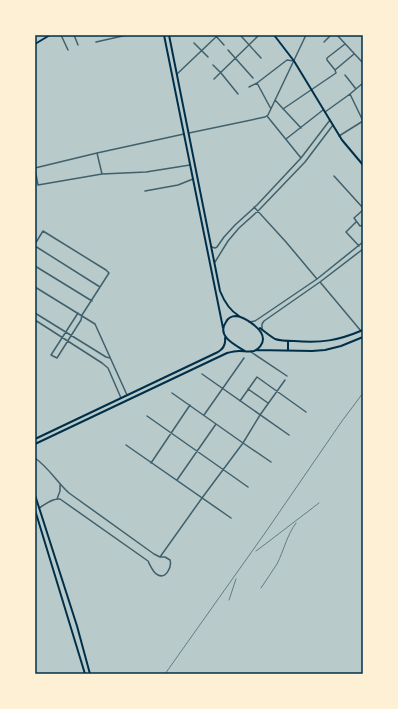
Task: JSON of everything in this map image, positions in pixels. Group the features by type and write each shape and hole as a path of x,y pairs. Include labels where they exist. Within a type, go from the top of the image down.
{"main road":[{"path":"35,44 50,35"},
{"path":"35,438 218,352 225,346 223,329 164,35"},
{"path":"274,35 294,61 339,136 363,165"},
{"path":"170,36 222,297 231,310 276,339 288,341 326,342 339,339 362,330"},
{"path":"184,134 189,133"},
{"path":"223,329 229,318 236,316 240,317"},
{"path":"255,350 261,345 263,337 262,333 257,327"},
{"path":"224,335 227,339 245,351"},
{"path":"35,444 227,354 238,351 255,350 325,350 341,346 363,337"},
{"path":"288,341 288,350"},
{"path":"133,392 135,397"},
{"path":"35,496 77,626 90,674"},
{"path":"35,510 85,674"}],"street":[{"path":"61,35 68,50"},
{"path":"74,35 78,45"},
{"path":"96,42 127,35"},
{"path":"177,74 216,35 224,45"},
{"path":"214,79 259,35"},
{"path":"189,133 265,117 271,109 306,35"},
{"path":"324,42 331,35"},
{"path":"337,35 363,63"},
{"path":"241,36 261,58"},
{"path":"194,43 208,57"},
{"path":"335,70 326,60 345,44"},
{"path":"228,50 253,78"},
{"path":"283,109 336,73 335,70 354,54"},
{"path":"249,88 287,60 294,61"},
{"path":"213,65 238,94"},
{"path":"345,75 356,89"},
{"path":"257,83 271,109"},
{"path":"286,139 350,94 363,83"},
{"path":"339,136 363,121 350,94"},
{"path":"275,100 301,128"},
{"path":"266,116 301,158"},
{"path":"212,247 217,247 235,225 301,158 330,120"},
{"path":"215,262 228,241 239,228 259,210 305,162 333,125"},
{"path":"184,134 97,153 35,169 38,185 102,174 146,172 190,164"},
{"path":"97,153 102,174"},
{"path":"334,176 363,209 354,216 356,222 360,226 363,225"},
{"path":"145,191 178,185 193,179"},
{"path":"254,207 259,210 317,279"},
{"path":"356,222 346,232 359,246"},
{"path":"78,313 51,355 57,358 109,273 43,232 35,245 100,287"},
{"path":"249,322 255,321 317,279 363,242"},
{"path":"262,330 262,324 264,321 363,250"},
{"path":"35,266 92,301"},
{"path":"320,282 362,330"},
{"path":"35,287 95,324 127,395"},
{"path":"35,313 106,357 110,358"},
{"path":"35,320 102,362 108,368 121,398"},
{"path":"249,351 287,376"},
{"path":"204,415 244,358"},
{"path":"202,374 289,435"},
{"path":"240,401 257,377 306,412"},
{"path":"160,557 243,443 268,403 285,380"},
{"path":"248,389 268,403"},
{"path":"172,393 270,462"},
{"path":"151,463 190,405"},
{"path":"147,416 248,487"},
{"path":"177,480 216,424"},
{"path":"126,445 231,518"},
{"path":"35,458 50,471 69,493 160,557 165,557 170,560 170,567 165,574 159,576 154,572 148,561 60,499 50,500 39,508"},
{"path":"57,499 60,491 60,484"}],"shaded area":[{"path":"35,35 363,35 363,674 35,674"}],"railway":[{"path":"165,674 363,393"},
{"path":"256,551 319,503"},
{"path":"261,588 277,564 290,532 296,523"},
{"path":"229,600 236,579"}]}
